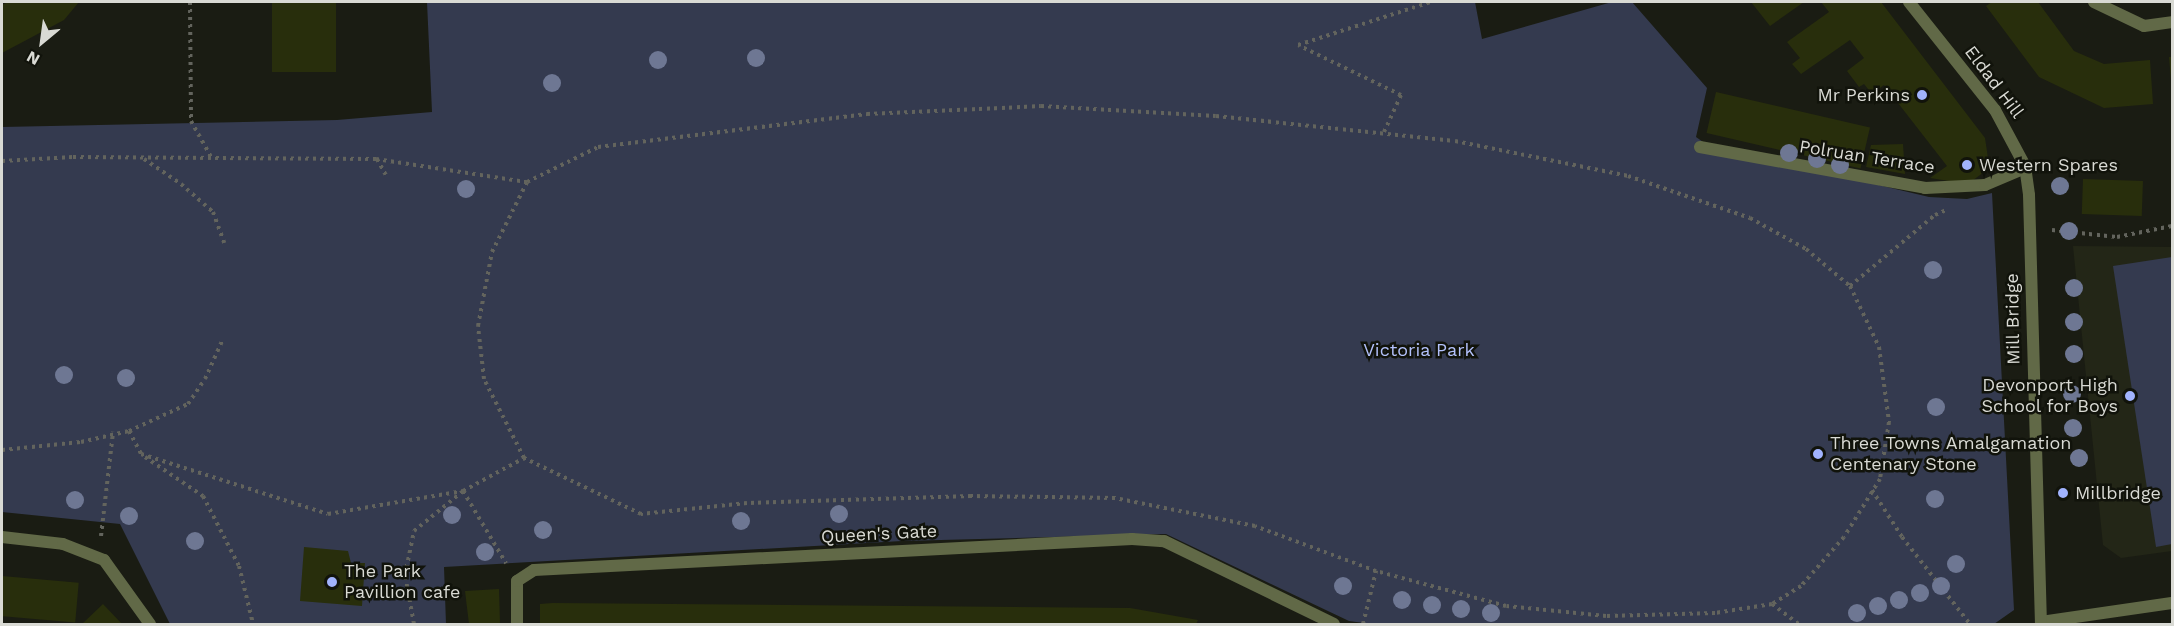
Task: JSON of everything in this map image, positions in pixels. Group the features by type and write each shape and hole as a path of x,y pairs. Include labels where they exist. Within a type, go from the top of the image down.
{"street":[{"name":"Eldad Hill","path":"1910,2 1995,110 2014,139 2025,168 2029,195"},
{"path":"2094,2 2144,26 2172,22"},
{"name":"Polruan Terrace","path":"1700,147 1925,188 1984,185 2025,168"},
{"name":"Mill Bridge","path":"2029,195 2041,623"},
{"path":"2,537 63,544 104,560 150,624"},
{"name":"Queen's Gate","path":"517,581 534,570 1131,538 1164,541 1334,624"},
{"path":"517,581 517,624"},
{"path":"2041,623 2172,603"}],"path":[{"path":"190,2 191,121 211,158"},
{"path":"1384,132 1401,95 1298,45 1430,2"},
{"path":"2,161 73,157 376,159 527,182 598,147 867,114 1041,106 1216,116 1465,142 1628,176 1750,218 1806,249 1850,286 1879,347 1888,422 1880,479 1844,537 1808,578 1773,604 1715,614 1606,616 1506,606 1376,571 1255,526 1115,498 970,496 747,503 641,514 524,458 484,379 478,326 492,252 527,182"},
{"path":"143,159 213,212 224,243"},
{"path":"376,159 386,175"},
{"path":"1850,286 1935,215 1953,207"},
{"path":"2030,228 2117,237 2172,226"},
{"path":"2,450 81,442 113,432 129,431 188,404 206,379 223,339"},
{"path":"129,431 141,454 203,496 239,566 253,624"},
{"path":"98,558 113,432"},
{"path":"141,454 328,514 464,491"},
{"path":"414,624 405,575 414,531 464,491 524,458"},
{"path":"1872,490 1902,537 1970,624"},
{"path":"464,491 517,581"},
{"path":"1363,624 1376,571"},
{"path":"1773,604 1799,624"}],"shaded area":[{"name":"Devonport High School for Boys","path":"2073,246 2172,247 2172,551 2121,558 2103,545"}],"green space":[{"name":"Victoria Park","path":"427,2 1475,2 1482,39 1612,2 1632,2 1707,88 1696,137 1706,144 1929,197 1967,199 1992,193 2014,610 1994,624 1371,624 1349,621 1166,534 902,541 444,567 446,624 170,624 120,524 2,512 2,127 337,120 432,112"},
{"path":"2172,257 2172,544 2156,547 2113,266"}],"building":[{"path":"8,2 79,2 64,20 2,53 2,5"},
{"path":"272,2 336,2 336,72 272,72"},
{"path":"1751,2 1804,2 1770,26"},
{"path":"1821,2 1881,2 1985,138 1988,158 1984,172 1968,184 1930,178 1947,166 1884,85 1872,94 1864,84 1859,87 1847,71 1864,58 1850,40 1801,74 1792,64 1800,58 1787,42 1829,12"},
{"path":"1992,2 2038,2 2074,51 2104,64 2150,60 2153,104 2104,108 2039,77 1986,6"},
{"path":"2169,57 2172,57 2172,80 2171,80"},
{"path":"1716,92 1870,128 1861,168 1707,133"},
{"path":"1903,144 1905,174 1866,167 1871,145"},
{"path":"2083,179 2143,181 2142,216 2082,214"},
{"name":"The Park Pavillion cafe","path":"304,547 348,551 351,563 365,563 362,606 300,601"},
{"path":"2,576 79,583 75,623 2,616"},
{"path":"499,589 500,624 469,624 465,591"},
{"path":"103,604 122,624 82,624"},
{"path":"540,604 1130,608 1198,620 1196,624 540,624"}],"place":[{"name":"Mr Perkins","path":"1922,95"},
{"name":"Western Spares","path":"1967,165"},
{"name":"Devonport High School for Boys","path":"2130,396"},
{"name":"Three Towns Amalgamation Centenary Stone","path":"1818,454"},
{"name":"Millbridge","path":"2063,493"},
{"name":"The Park Pavillion cafe","path":"332,582"}]}
